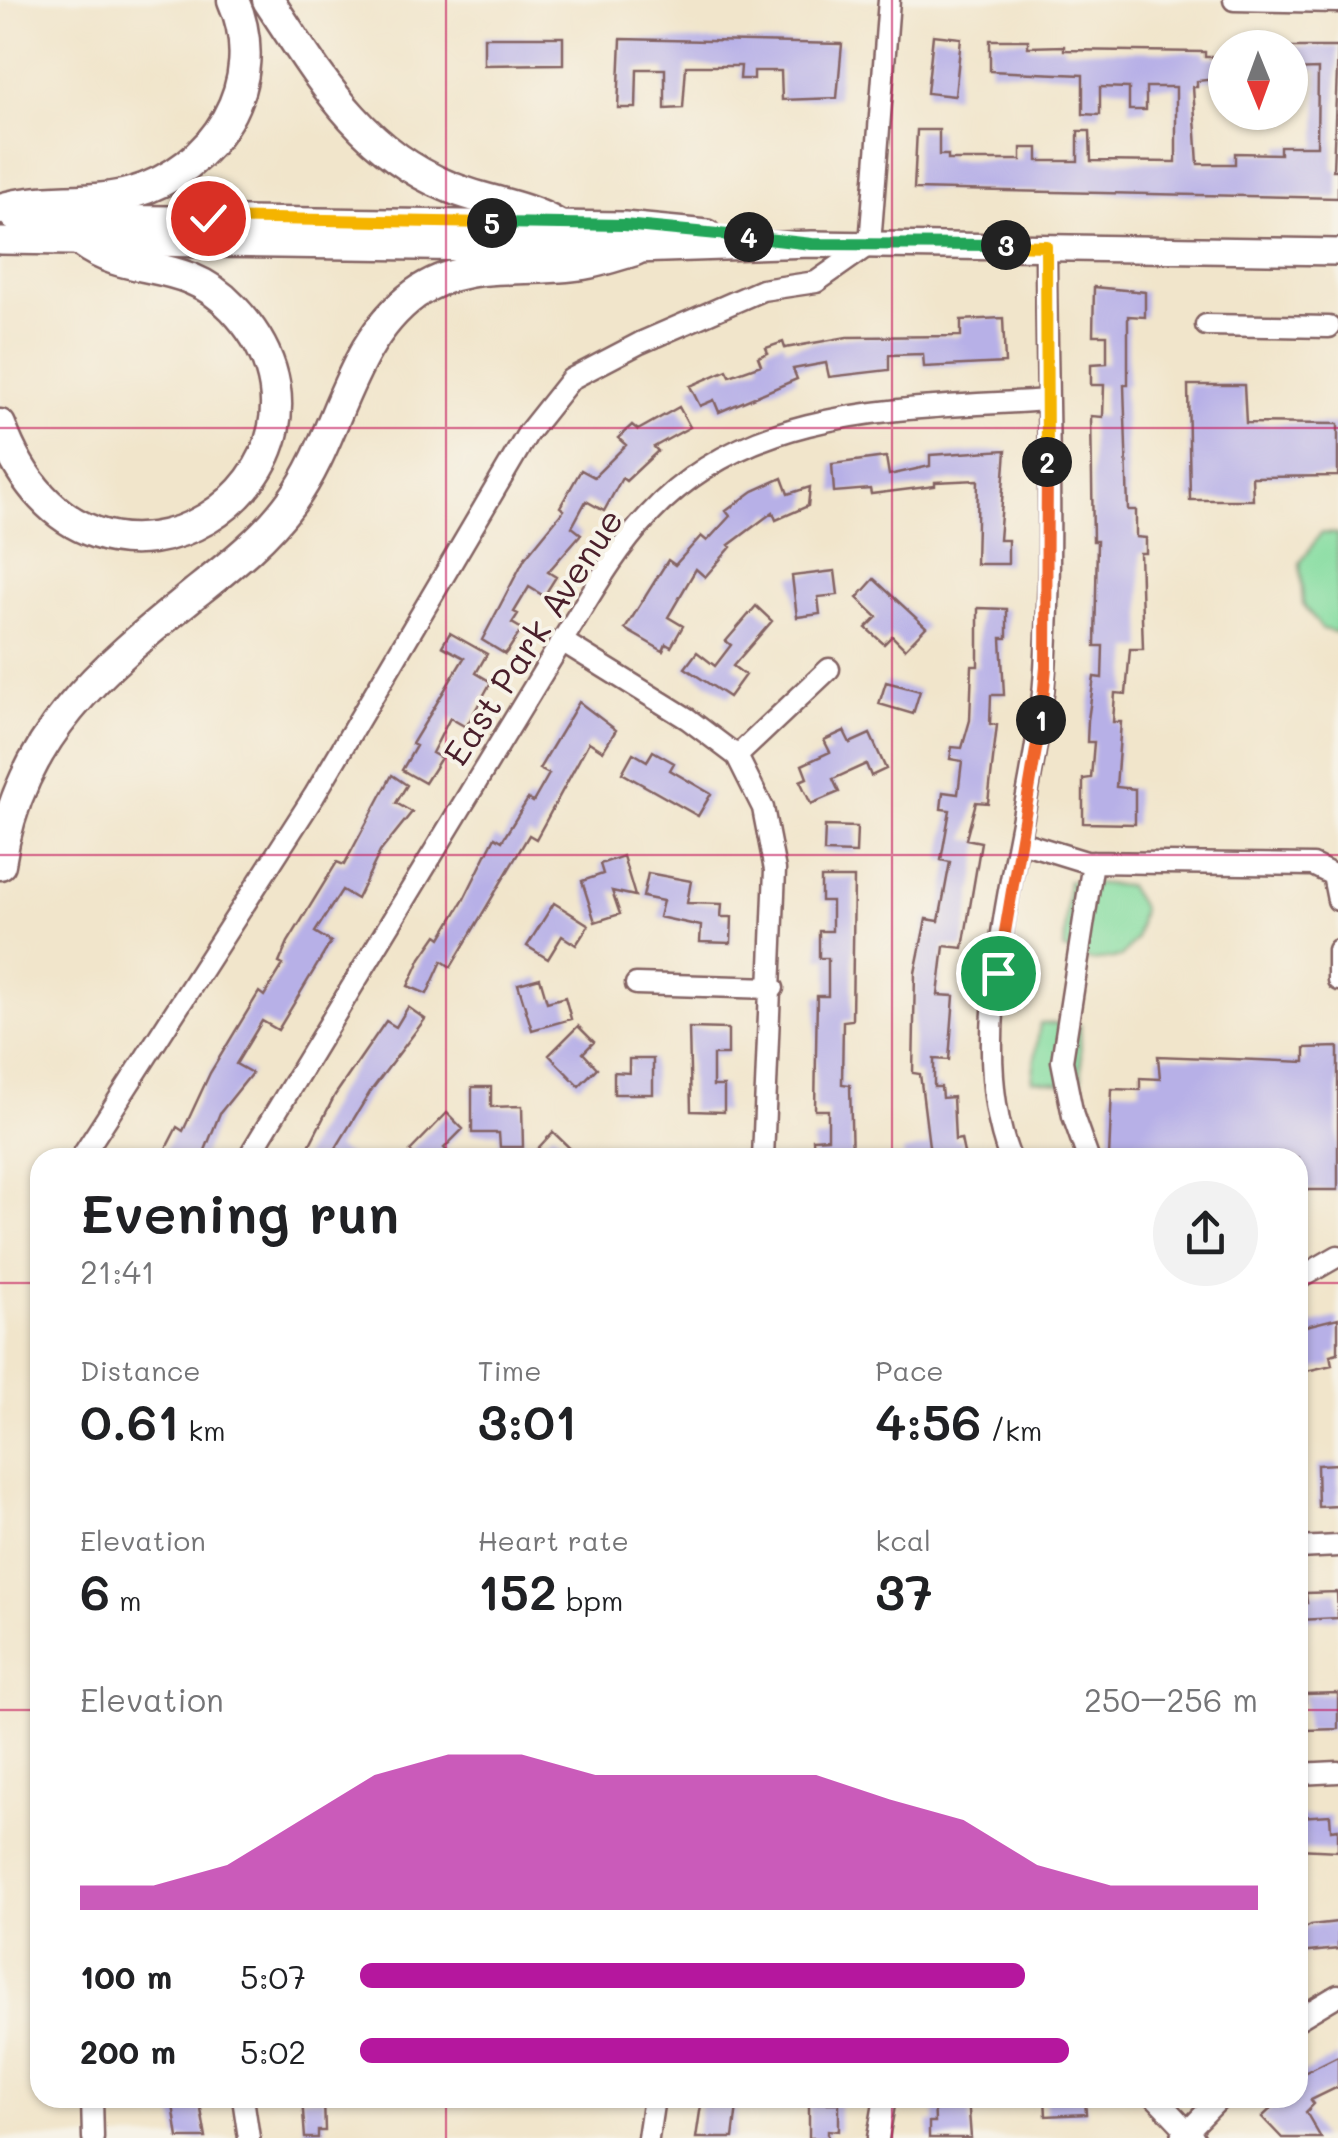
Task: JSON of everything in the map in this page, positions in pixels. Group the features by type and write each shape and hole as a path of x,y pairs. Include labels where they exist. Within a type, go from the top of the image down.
{"highway":[{"path":"12,221 133,193 168,178 199,157 228,119 243,81 244,36 233,0"},
{"path":"268,0 347,115 390,156 450,188 536,212 556,224"},
{"path":"0,425 18,465 45,500 77,523 132,539 170,536 211,518 239,497 266,451 272,430 272,381 264,354 240,316 193,278 142,262 102,257 83,242"},
{"path":"0,864 24,780 54,725 100,671 239,558 278,519 309,472 366,350 389,318 415,294 454,272 582,264 635,250"}],"main road":[{"path":"12,221 624,225 812,244"},
{"path":"12,221 83,242 635,250 870,244 1338,252"}],"street":[{"path":"87,1148 314,796 528,432 571,379 640,343 762,290 816,282 870,244 888,0"},
{"path":"1234,0 1338,2"},
{"path":"1007,1148 994,1100 990,1040 1046,667 1046,246"},
{"path":"1206,325 1330,327"},
{"name":"East Park Avenue","path":"254,1148 562,641 614,559 650,514 712,464 747,444 827,418 1046,400"},
{"path":"562,641 688,719 737,756 762,808 773,848 773,988 764,1148"},
{"path":"737,756 829,670"},
{"path":"1020,842 1054,856 1093,862 1313,864 1332,875 1338,900"},
{"path":"1084,1148 1072,1116 1062,1061 1093,862"},
{"path":"1338,950 1338,980"},
{"path":"636,984 773,988"},
{"path":"1308,1273 1338,1256"},
{"path":"1308,1548 1338,1546"},
{"path":"1308,1774 1338,1772"},
{"path":"1308,2013 1338,1995"},
{"path":"92,2108 93,2138"},
{"path":"244,2108 248,2138"},
{"path":"648,2138 652,2108"},
{"path":"878,2138 882,2108"},
{"path":"1164,2108 1187,2136 1211,2108"}],"green space":[{"path":"1321,533 1338,534 1338,633 1322,629 1303,604 1300,563"},
{"path":"1068,881 1128,886 1142,908 1136,939 1121,957 1092,961 1064,950"},
{"path":"1040,1023 1080,1025 1082,1086 1032,1080"}],"building":[{"path":"933,35 961,38 955,96 927,93"},
{"path":"484,37 563,37 563,64 484,65"},
{"path":"621,39 842,44 837,98 782,100 781,71 754,71 754,79 740,79 741,66 686,66 683,108 665,109 665,69 637,69 636,108 618,108"},
{"path":"990,40 1028,40 1028,47 1064,46 1064,50 1205,52 1208,80 1197,81 1197,87 1193,87 1198,164 1235,164 1235,153 1280,154 1280,146 1317,146 1318,69 1308,69 1308,47 1338,47 1333,170 1338,170 1338,198 914,189 917,130 939,130 939,155 948,155 948,160 1021,160 1021,148 1038,148 1038,161 1078,161 1078,131 1090,131 1091,161 1176,162 1176,87 1146,87 1146,110 1129,110 1129,88 1100,87 1100,115 1083,114 1083,75 990,71"},
{"path":"1094,287 1145,292 1145,317 1128,316 1128,385 1124,385 1128,510 1136,510 1136,537 1146,538 1146,553 1140,553 1143,649 1130,649 1126,694 1115,693 1113,722 1121,722 1116,787 1135,789 1135,824 1083,823 1083,779 1091,778 1094,742 1087,742 1088,720 1094,677 1102,678 1103,646 1095,646 1097,541 1093,541 1091,416 1103,417 1104,385 1091,385 1091,364 1107,363 1107,335 1093,335"},
{"path":"1003,318 1005,363 924,367 923,354 889,355 889,370 829,377 826,363 793,369 797,379 719,412 714,400 700,406 690,386 727,370 730,376 761,365 758,357 768,353 766,348 783,342 785,348 847,337 961,336 961,320"},
{"path":"1188,385 1244,385 1246,423 1338,424 1338,476 1252,477 1253,500 1190,500"},
{"path":"679,407 690,427 654,447 658,451 626,481 622,478 604,511 586,501 572,527 581,534 548,572 556,577 544,596 529,587 514,612 518,614 512,623 522,629 505,654 482,640 525,558 564,510 560,507 581,470 594,477 626,445 618,438 632,425 638,430"},
{"path":"1006,450 999,540 1008,540 1008,564 976,564 978,480 935,482 935,486 871,494 870,489 834,492 832,464 886,457 889,475 930,466 930,455"},
{"path":"782,478 788,494 810,487 808,506 776,520 773,512 729,545 705,577 696,569 668,617 683,626 671,647 666,644 663,651 625,629 668,560 675,565 701,536 707,541 730,516 726,511 753,491"},
{"path":"835,571 838,595 818,597 820,614 797,617 792,576"},
{"path":"874,579 926,627 905,649 892,636 884,644 866,628 877,617 857,598"},
{"path":"756,606 772,621 733,666 745,675 729,697 685,668 697,652 715,666 731,645 726,641"},
{"path":"978,608 1007,609 1007,638 1001,638 1004,695 991,695 990,724 997,725 988,803 976,802 966,839 981,842 963,948 944,946 938,995 954,996 949,1060 934,1059 934,1087 941,1087 942,1098 953,1097 955,1140 961,1139 963,1148 920,1148 929,1146 920,1074 913,1073 915,973 926,919 939,921 950,862 941,860 950,810 941,809 943,792 958,794 962,761 950,759 952,747 962,748 970,720 972,666 978,666"},
{"path":"450,633 487,654 476,673 491,682 466,727 450,718 432,753 441,758 425,783 402,770 416,746 412,744 464,658 442,646"},
{"path":"886,682 920,691 913,714 879,704"},
{"path":"579,702 616,730 603,751 589,742 536,839 529,835 451,967 442,961 427,994 408,986 421,958 437,935 441,938 463,901 495,837 502,841 528,799 533,802 549,774 539,769"},
{"path":"844,731 850,743 870,734 886,769 871,776 866,764 833,779 839,792 811,804 800,781 807,778 802,765 830,752 824,740"},
{"path":"653,751 674,763 670,770 711,794 698,816 622,773 633,753 647,761"},
{"path":"392,775 407,785 396,803 412,812 380,852 357,899 342,890 315,932 331,942 278,1030 262,1021 236,1064 252,1073 220,1113 206,1148 166,1148 177,1127 183,1131 210,1073 259,992 264,996 283,965 279,963 288,942 337,862 344,865"},
{"path":"825,826 857,827 856,853 824,852"},
{"path":"623,856 635,896 612,891 620,914 595,922 582,881 603,874 600,864"},
{"path":"648,873 691,881 687,903 722,904 721,917 732,917 731,943 700,942 701,926 659,917 663,901 643,897"},
{"path":"821,878 854,878 852,1020 843,1021 842,1084 850,1085 852,1148 813,1148 813,1139 828,1138 828,1110 815,1110 817,996 828,996 828,958 819,958 819,931 832,931 832,901 821,901"},
{"path":"554,903 589,925 576,945 562,936 548,959 527,946"},
{"path":"540,978 547,1002 565,997 571,1019 532,1030 518,984"},
{"path":"408,1007 425,1019 370,1092 336,1148 308,1148 335,1095 386,1021 396,1027"},
{"path":"578,1026 594,1042 583,1053 597,1068 579,1086 549,1055"},
{"path":"689,1028 728,1029 728,1055 713,1055 713,1086 724,1086 724,1112 691,1111"},
{"path":"1338,1047 1338,1190 1308,1190 1308,1148 1109,1148 1112,1089 1140,1090 1140,1078 1160,1079 1158,1056 1305,1062 1305,1048"},
{"path":"629,1059 653,1059 653,1094 614,1094 614,1072 629,1073"},
{"path":"472,1087 491,1087 491,1107 522,1106 523,1147 500,1147 499,1133 472,1133"},
{"path":"447,1113 463,1129 444,1148 413,1148"},
{"path":"553,1132 570,1148 538,1148"},
{"path":"1338,1318 1338,1353 1330,1355 1332,1365 1308,1371 1308,1326"},
{"path":"1338,1464 1338,1506 1318,1507 1317,1465"},
{"path":"1337,1592 1338,1618 1308,1620 1308,1593"},
{"path":"1338,1693 1338,1729 1308,1730 1308,1694"},
{"path":"1330,1815 1331,1830 1338,1829 1338,1851 1308,1850 1308,1816"},
{"path":"1338,1922 1338,1949 1308,1952 1311,1925"},
{"path":"1338,2056 1338,2087 1311,2100 1314,2104 1306,2112 1321,2138 1282,2138 1262,2117 1271,2108 1308,2108 1308,2071"},
{"path":"174,2108 201,2108 206,2138 178,2138"},
{"path":"303,2108 324,2108 325,2131 318,2131 318,2138 305,2138"},
{"path":"700,2108 737,2108 733,2138 696,2138"},
{"path":"809,2108 839,2108 839,2131 828,2130 828,2138 809,2138"},
{"path":"934,2108 969,2108 971,2138 929,2138 929,2122 935,2122"},
{"path":"1046,2108 1086,2108 1086,2114 1046,2116"}],"route":[{"path":"208,218 624,225 812,244 1046,246 1046,667 1042,712 998,973"}]}
